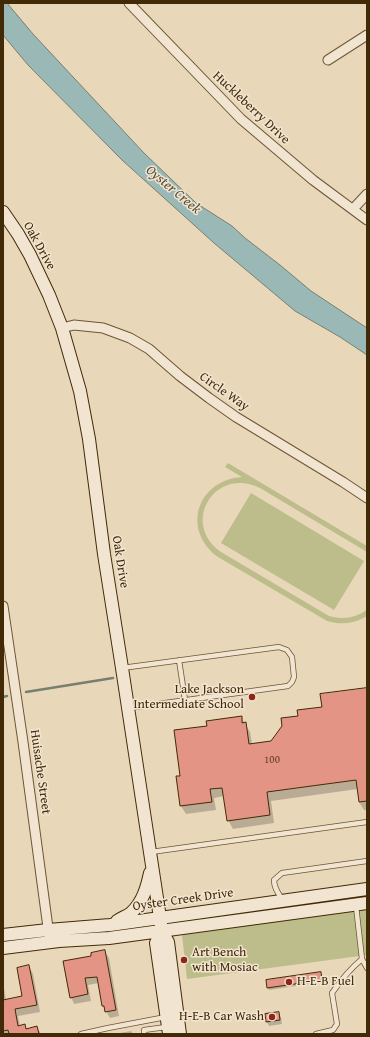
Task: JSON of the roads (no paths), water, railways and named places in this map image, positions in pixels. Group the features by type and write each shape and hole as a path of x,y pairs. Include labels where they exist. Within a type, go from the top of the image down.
{"main road":[{"name":"Oak Drive","path":"3,212 30,255 49,295 62,328 80,391 89,439 104,554 162,931 168,942 165,1023 180,1034"},
{"path":"110,925 129,914 134,909 145,892 152,868"},
{"name":"Oyster Creek Drive","path":"3,935 110,925 367,889"},
{"path":"3,948 50,942 109,938 361,904"}],"street":[{"name":"Huckleberry Drive","path":"129,3 241,119 313,180 367,220"},
{"path":"328,60 367,35"},
{"path":"353,209 367,194"},
{"name":"Circle Way","path":"62,328 74,325 103,328 130,338 149,349 180,376 231,413 367,498"},
{"name":"Huisache Street","path":"3,606 50,942"}],"lane":[{"path":"122,668 279,647 287,650 292,657 294,677 288,686 128,708"},
{"path":"179,660 185,700"},
{"path":"150,852 367,822"},
{"path":"283,900 274,884 274,880 282,873 367,861"},
{"path":"361,904 362,958 367,967"},
{"path":"316,1034 333,1030 337,1024 332,993 362,958"},
{"path":"81,1034 165,1023"},
{"path":"144,1034 144,1030 165,1023"}],"water":[{"name":"Oyster Creek","path":"3,3 7,3 33,34 144,153 196,203 232,226 311,291 367,328 367,355 340,337 295,311 214,243 122,160 28,65 3,35"}],"waterway":[{"path":"26,692 113,678"},
{"path":"3,697 7,696"}],"place":[{"name":"Lake Jackson Intermediate School","path":"252,697"},
{"name":"Art Bench with Mosiac","path":"184,960"},
{"name":"H-E-B Fuel","path":"289,982"},
{"name":"H-E-B Car Wash","path":"272,1017"}]}
